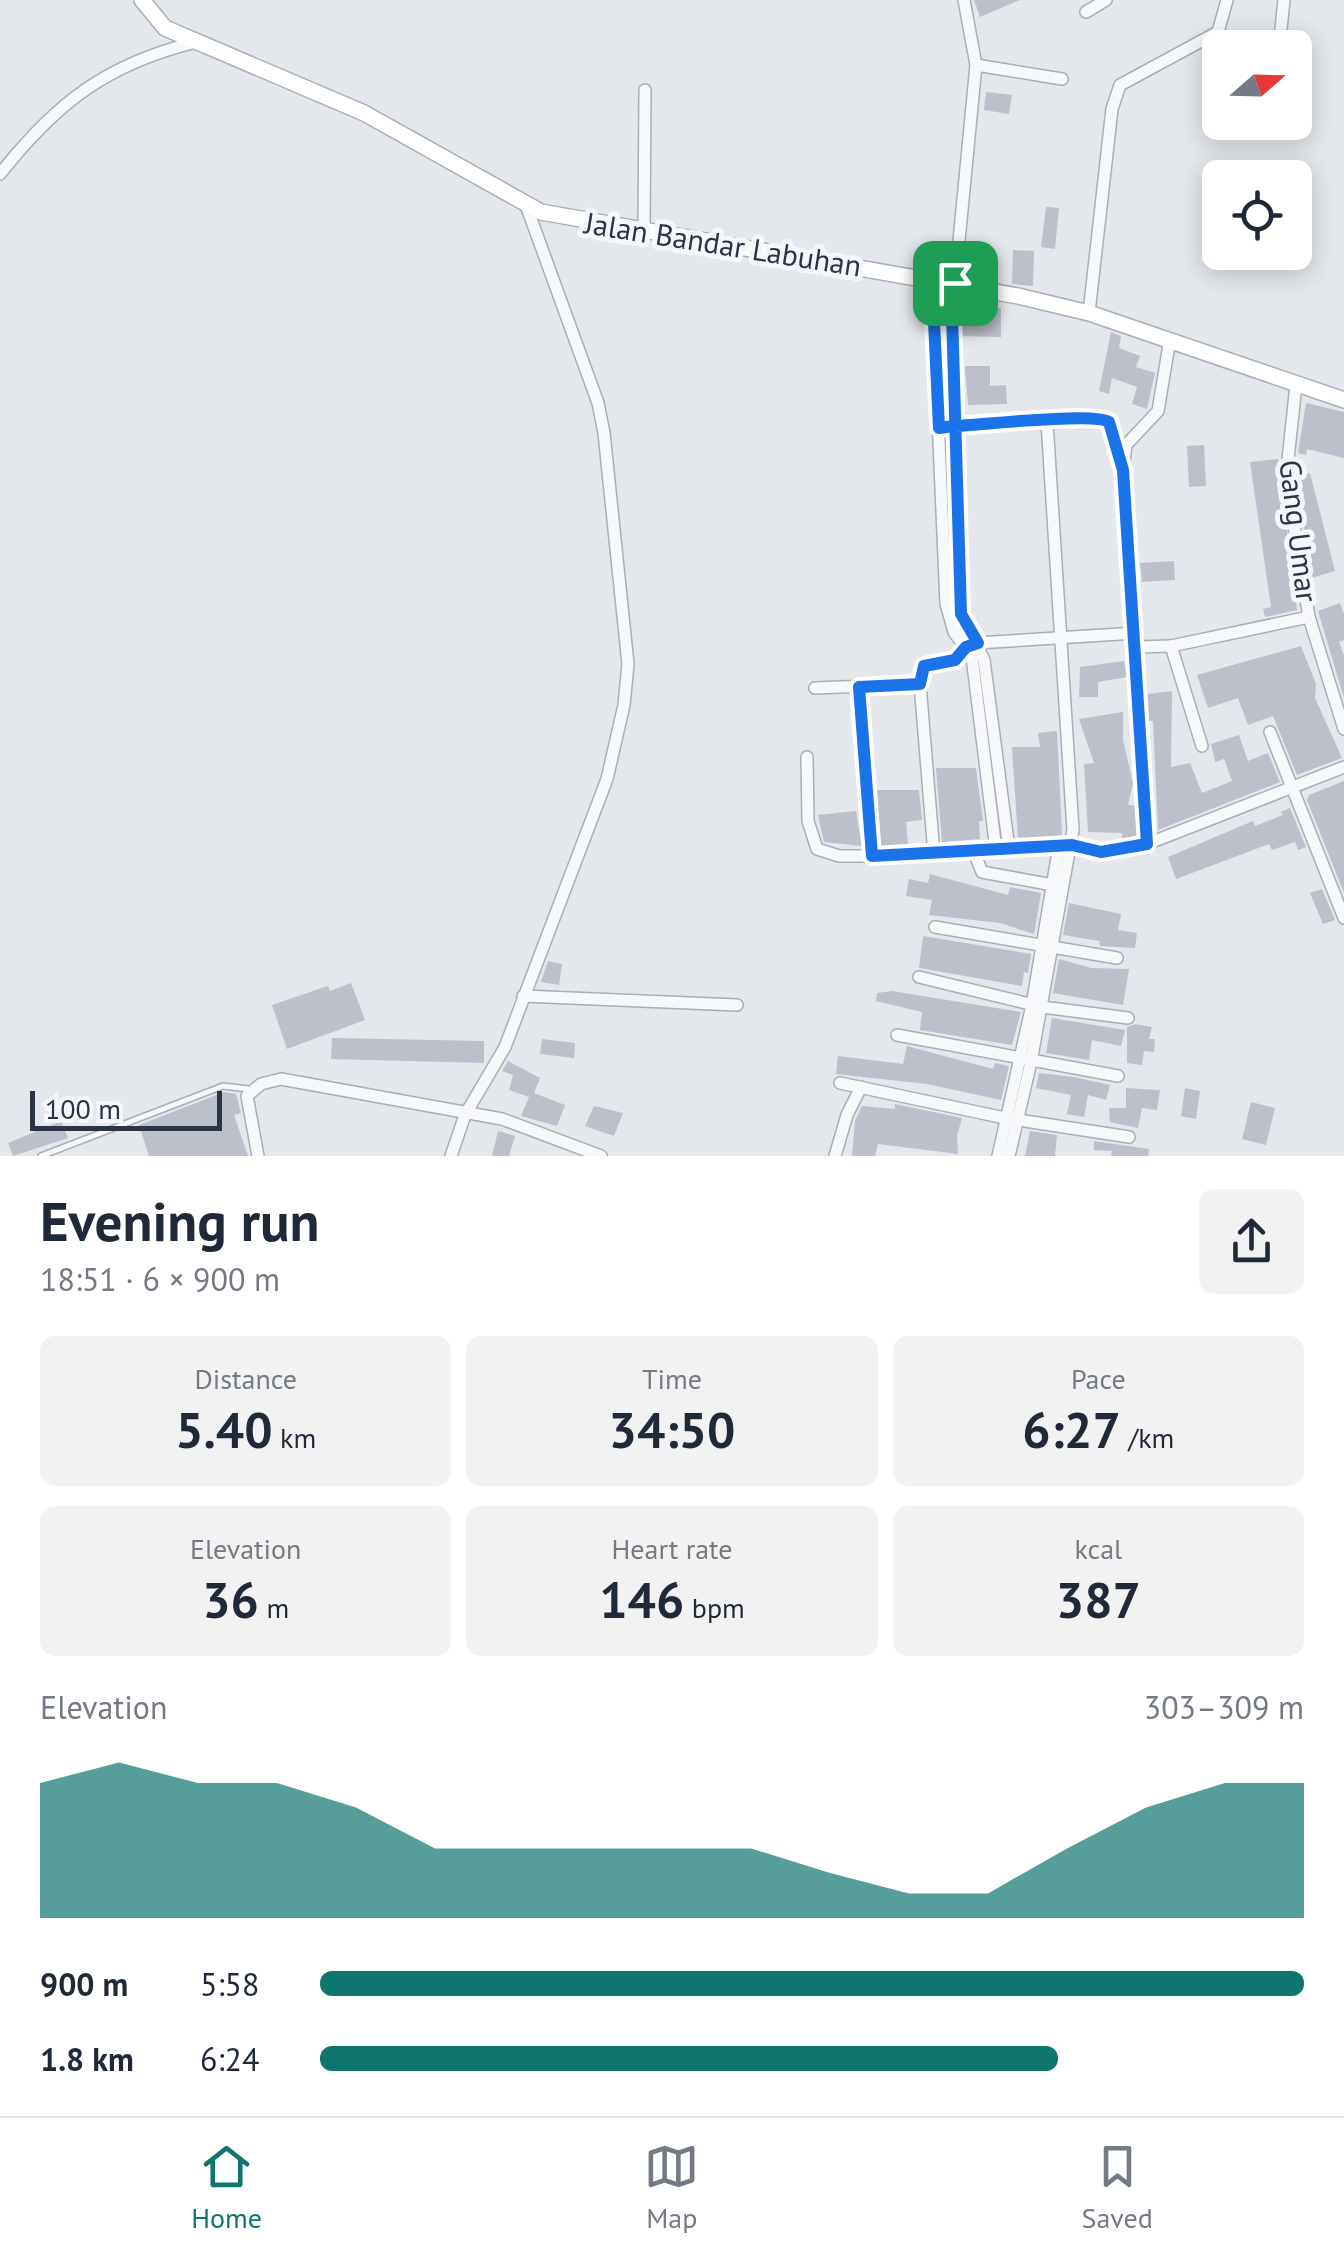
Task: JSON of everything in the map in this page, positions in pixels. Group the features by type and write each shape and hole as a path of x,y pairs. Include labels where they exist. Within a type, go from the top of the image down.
{"main road":[{"name":"Jalan Bandar Labuhan","path":"142,0 165,28 364,113 526,206 570,220 955,283 1089,313 1344,400"}],"street":[{"path":"964,0 976,65 955,283 953,352 961,614 978,662 1002,849"},
{"path":"1087,0 1086,12 1106,0"},
{"path":"1089,313 1112,109 1120,85 1218,32 1227,0"},
{"path":"1281,30 1284,0"},
{"path":"0,174 97,79 136,59 200,41"},
{"path":"976,65 1062,79"},
{"path":"644,90 644,231"},
{"path":"451,1156 465,1115 505,1046 607,778 624,706 628,664 598,404 526,206"},
{"path":"932,279 946,604 954,632 972,645"},
{"path":"1147,844 1137,640 1123,470 1126,446 1158,411 1170,339"},
{"path":"937,352 953,352"},
{"name":"Gang Umar","path":"1296,385 1286,478 1309,617 1344,729"},
{"path":"939,428 1106,419 1123,470"},
{"path":"1046,422 1063,638 1066,845 1046,946"},
{"path":"934,854 920,684 924,666 955,660 972,645 1063,638 1137,640 1171,646 1309,617"},
{"path":"1171,646 1202,746"},
{"path":"815,688 920,684"},
{"path":"859,687 872,856"},
{"path":"1270,732 1296,788 1344,918"},
{"path":"807,757 808,821 817,849 839,856 1066,845 1101,852 1147,844 1344,767"},
{"path":"998,1156 1025,1061 1037,1006 1053,884 1066,845"},
{"path":"974,850 982,872 1053,884"},
{"path":"935,927 1117,958"},
{"path":"919,977 1037,1006 1128,1018"},
{"path":"523,996 737,1006"},
{"path":"897,1035 1118,1076"},
{"path":"258,1156 248,1109 252,1090 269,1081 288,1079 548,1133 602,1156"},
{"path":"840,1082 1011,1119 1129,1137"},
{"path":"835,1156 846,1115 861,1087"},
{"path":"1009,1156 1011,1119"}],"lane":[{"path":"41,1156 69,1153 122,1121 223,1086 252,1090"}],"building":[{"path":"974,0 1020,0 980,17"},
{"path":"986,92 1012,95 1009,114 984,110"},
{"path":"1046,207 1059,208 1055,249 1041,247"},
{"path":"1013,250 1034,251 1033,286 1012,284"},
{"path":"962,307 1001,308 1001,337 962,336"},
{"path":"1111,332 1121,336 1119,348 1140,356 1136,367 1155,373 1147,409 1132,404 1137,387 1112,378 1109,394 1099,391"},
{"path":"965,366 990,366 990,386 1006,385 1007,404 968,405"},
{"path":"1306,403 1344,412 1344,458 1307,449 1306,455 1298,453"},
{"path":"1204,445 1206,486 1189,487 1187,446"},
{"path":"1278,459 1297,610 1265,617 1263,609 1271,607 1250,462"},
{"path":"1310,473 1335,571 1312,578 1295,478"},
{"path":"1174,561 1175,580 1142,582 1140,563"},
{"path":"1340,603 1344,614 1344,640 1339,642 1344,656 1344,698 1318,611"},
{"path":"1301,646 1316,684 1315,698 1342,758 1297,775 1273,716 1248,725 1238,698 1208,708 1197,675"},
{"path":"1124,661 1127,677 1098,682 1098,697 1079,697 1080,667"},
{"path":"1172,691 1171,767 1190,763 1202,793 1232,781 1224,759 1215,762 1211,744 1239,735 1248,761 1268,753 1280,782 1158,830 1153,721 1148,721 1147,694"},
{"path":"1123,712 1123,740 1133,783 1128,805 1135,806 1137,836 1122,839 1122,833 1088,832 1084,764 1094,763 1079,719"},
{"path":"1057,731 1062,835 1018,839 1012,747 1040,747 1038,733"},
{"path":"936,768 976,768 983,821 979,821 980,839 942,842"},
{"path":"1344,781 1344,893 1307,800 1309,795"},
{"path":"876,790 919,790 922,820 906,822 908,845 881,846"},
{"path":"1290,808 1306,847 1298,850 1295,842 1272,850 1269,844 1176,879 1168,857 1253,821 1255,826 1283,815 1281,812"},
{"path":"856,811 862,846 824,842 818,815"},
{"path":"930,874 1008,895 1010,887 1041,893 1034,934 1000,923 929,915 932,900 906,896 909,879 928,883"},
{"path":"1322,889 1335,920 1323,924 1310,893"},
{"path":"1069,903 1121,914 1118,930 1137,933 1135,948 1100,946 1099,941 1063,935"},
{"path":"923,936 1031,954 1028,973 1024,972 1022,986 919,968"},
{"path":"1059,959 1091,968 1129,969 1123,1005 1053,993"},
{"path":"548,961 562,964 559,985 541,982"},
{"path":"351,983 365,1020 287,1049 272,1005 328,986 330,991"},
{"path":"892,991 1021,1012 1012,1045 920,1030 922,1012 876,1001 877,993"},
{"path":"1052,1018 1125,1030 1121,1046 1092,1040 1089,1060 1046,1053"},
{"path":"1127,1027 1152,1027 1149,1039 1155,1039 1154,1052 1144,1051 1142,1065 1127,1063"},
{"path":"332,1038 484,1041 484,1063 331,1059"},
{"path":"542,1039 575,1043 574,1058 540,1054"},
{"path":"907,1046 993,1069 995,1063 1009,1066 1001,1100 927,1084 836,1074 838,1056 903,1064"},
{"path":"508,1061 540,1078 534,1093 565,1105 557,1126 521,1116 529,1097 509,1090 513,1075 502,1071"},
{"path":"1039,1073 1110,1085 1106,1100 1088,1095 1084,1117 1067,1114 1071,1095 1036,1088"},
{"path":"1126,1088 1160,1090 1157,1110 1142,1108 1138,1128 1110,1122 1109,1108 1126,1108"},
{"path":"1185,1088 1200,1091 1196,1119 1181,1116"},
{"path":"224,1092 236,1094 241,1113 234,1115 248,1156 149,1156 139,1125"},
{"path":"1251,1102 1275,1108 1266,1145 1242,1139"},
{"path":"895,1104 962,1118 958,1154 878,1144 875,1156 852,1156 855,1121 862,1106 895,1109"},
{"path":"594,1106 623,1113 614,1136 585,1126"},
{"path":"61,1121 68,1138 13,1156 8,1143"},
{"path":"498,1131 515,1136 509,1156 492,1156"},
{"path":"1030,1131 1057,1135 1055,1156 1025,1156"},
{"path":"1094,1141 1149,1149 1148,1156 1111,1156 1112,1151 1094,1150"}],"route":[{"path":"955,283 932,279 939,428 954,426 1046,422 1092,417 1109,422 1116,457 1123,470 1138,646 1147,844 1101,852 1072,845 872,856 859,687 920,684 924,666 955,660 966,647 978,643 961,614 954,426 955,283"}]}
